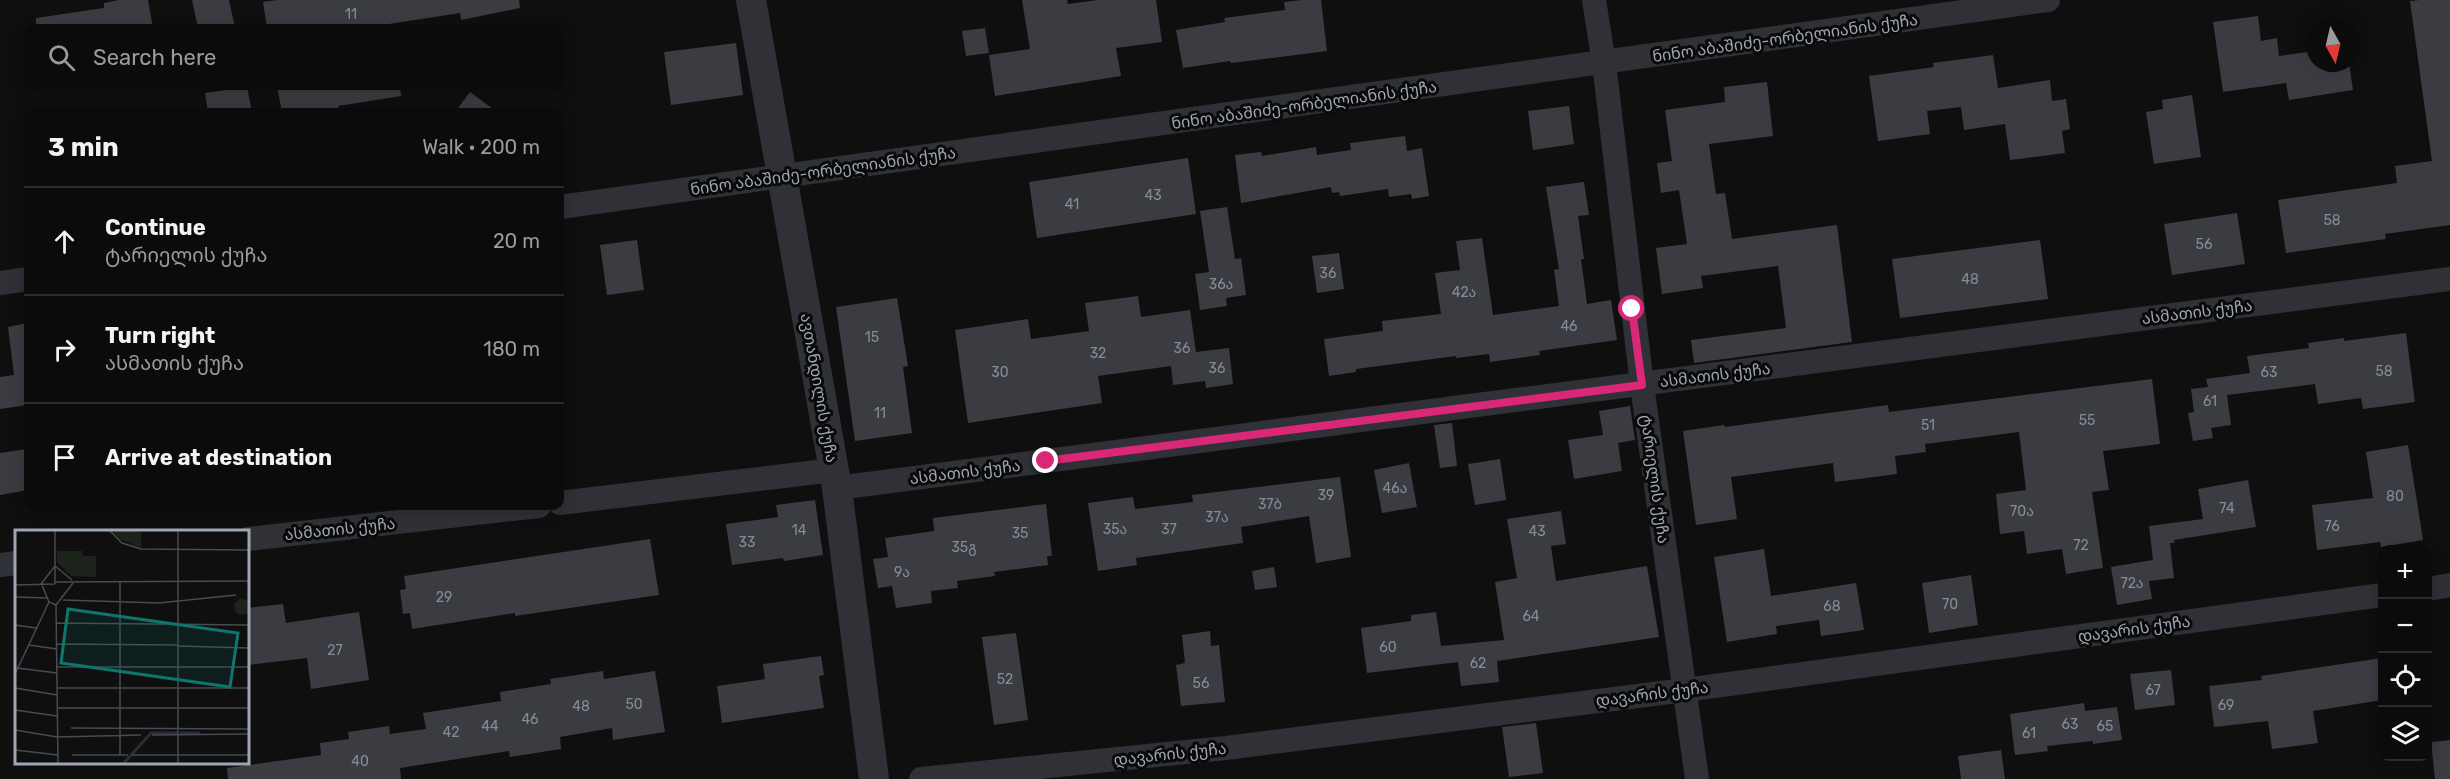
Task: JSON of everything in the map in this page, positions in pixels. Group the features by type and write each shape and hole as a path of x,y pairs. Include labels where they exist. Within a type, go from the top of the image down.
{"street":[{"name":"ავთანდილის ქუჩა","path":"752,0 835,479 873,779"},
{"name":"ტარიელის ქუჩა","path":"1594,0 1604,63 1642,385 1697,779"},
{"name":"ნინო აბაშიძე-ორბელიანის ქუჩა","path":"564,206 2048,0"},
{"name":"ასმათის ქუჩა","path":"564,503 835,479 1642,385 2450,279"},
{"path":"0,283 24,280"},
{"name":"ასმათის ქუჩა","path":"249,539 504,510"},
{"path":"0,565 15,563"},
{"path":"2432,587 2450,585"},
{"name":"დავარის ქუჩა","path":"921,779 1227,748 1685,690 2378,596"}],"building":[{"path":"119,0 148,0 152,24 36,24 36,18 104,8 104,3"},
{"path":"192,0 229,0 234,24 197,24"},
{"path":"277,0 519,0 520,8 461,20 460,13 389,24 266,24 263,2"},
{"path":"1022,0 1067,0 1068,4 1098,0 1156,0 1162,42 1116,48 1121,76 995,96 989,55 1030,49"},
{"path":"1321,0 1327,51 1183,68 1176,30 1225,22 1224,18 1285,10 1284,2"},
{"path":"2450,0 2450,225 2385,234 2386,239 2286,253 2278,200 2397,183 2395,166 2432,161 2410,1"},
{"path":"2258,16 2261,41 2277,38 2279,56 2306,52 2306,72 2350,72 2353,90 2289,100 2286,83 2223,92 2213,22"},
{"path":"985,28 989,53 966,56 962,31"},
{"path":"736,43 743,95 671,105 664,52"},
{"path":"1993,55 1998,88 2050,80 2052,101 2066,99 2070,129 2062,131 2065,153 2010,160 2005,124 1964,130 1961,107 1927,111 1930,134 1878,141 1869,76 1934,67 1933,63"},
{"path":"1767,82 1773,136 1709,144 1716,194 1725,193 1732,239 1837,225 1852,342 1694,363 1691,340 1786,328 1778,266 1701,276 1703,288 1662,294 1656,248 1687,244 1679,190 1661,193 1657,163 1672,161 1665,110 1725,102 1724,87"},
{"path":"248,90 251,108 207,108 205,93"},
{"path":"278,90 400,90 401,96 338,106 338,108 281,108"},
{"path":"470,92 492,108 458,108"},
{"path":"2192,95 2201,157 2154,164 2146,112 2163,109 2162,100"},
{"path":"1569,106 1574,144 1533,150 1528,111"},
{"path":"1405,136 1407,151 1422,148 1429,196 1412,199 1411,194 1389,197 1388,189 1340,196 1339,192 1332,193 1331,187 1241,203 1235,155 1261,152 1262,156 1316,147 1317,155 1351,150 1350,143"},
{"path":"1188,158 1196,214 1037,238 1029,182"},
{"path":"1584,182 1589,215 1578,216 1587,304 1611,300 1617,340 1539,351 1540,355 1490,362 1489,354 1456,358 1456,356 1356,369 1356,372 1329,376 1324,339 1383,331 1382,321 1441,314 1435,273 1460,270 1456,241 1482,238 1493,315 1559,306 1554,270 1559,269 1546,187"},
{"path":"1227,207 1235,259 1241,258 1246,295 1226,298 1227,306 1200,310 1195,274 1209,272 1200,211"},
{"path":"2237,213 2245,264 2172,275 2164,224"},
{"path":"637,240 644,290 607,295 600,245"},
{"path":"2040,240 2048,299 1900,318 1892,259"},
{"path":"1339,253 1344,289 1317,293 1312,256"},
{"path":"1138,296 1141,317 1190,310 1196,352 1229,348 1233,384 1206,388 1205,381 1173,385 1171,366 1098,376 1102,403 968,423 955,330 1028,319 1031,339 1089,331 1085,303"},
{"path":"897,298 908,366 903,367 912,433 855,441 836,307"},
{"path":"24,324 24,406 0,409 0,377 14,375 8,327"},
{"path":"2406,333 2415,402 2363,409 2361,398 2318,404 2315,384 2227,395 2231,425 2211,428 2213,438 2193,441 2188,413 2194,412 2191,389 2208,387 2206,379 2250,373 2247,356 2309,348 2308,343"},
{"path":"2152,379 2160,444 2103,451 2109,490 2092,492 2103,568 2066,574 2062,549 2027,554 2024,531 2000,534 1996,494 2026,490 2019,432 1925,444 1926,452 1895,456 1897,474 1835,482 1833,463 1731,477 1737,519 1696,525 1683,431 1888,405 1889,412"},
{"path":"1630,406 1635,440 1618,443 1622,471 1574,479 1568,440 1603,435 1599,411"},
{"path":"1452,423 1457,466 1440,468 1434,425"},
{"path":"2408,445 2423,540 2393,545 2381,545 2380,542 2317,550 2312,505 2373,498 2366,452"},
{"path":"24,450 24,491 0,495 0,453"},
{"path":"1500,459 1506,500 1475,505 1468,464"},
{"path":"1409,463 1417,507 1382,513 1374,470"},
{"path":"1340,477 1351,557 1316,563 1309,516 1241,527 1243,543 1136,558 1137,565 1098,571 1088,503 1133,497 1135,509 1193,502 1192,495"},
{"path":"2248,480 2256,527 2174,540 2175,543 2170,543 2174,578 2149,581 2152,599 2117,605 2111,567 2153,560 2149,526 2203,519 2198,489"},
{"path":"815,500 823,555 732,565 726,524 778,517 776,505"},
{"path":"1046,504 1052,556 1047,556 1048,565 994,572 995,576 957,581 958,588 931,591 932,603 896,608 892,586 878,588 873,559 888,557 885,538 934,531 933,518"},
{"path":"1561,511 1566,544 1551,546 1556,581 1647,566 1659,637 1497,661 1499,682 1461,686 1458,662 1367,673 1361,628 1411,621 1411,615 1436,612 1441,646 1504,640 1495,582 1517,578 1507,519"},
{"path":"650,539 659,595 515,616 515,613 412,629 410,613 403,614 400,590 406,589 404,576"},
{"path":"1764,549 1771,596 1856,583 1864,630 1821,636 1819,620 1776,626 1777,634 1727,642 1714,557"},
{"path":"1274,567 1277,587 1255,590 1252,571"},
{"path":"1971,575 1978,625 1929,633 1922,583"},
{"path":"283,604 286,623 359,612 369,680 311,689 307,658 249,665 249,608"},
{"path":"1210,631 1211,646 1219,645 1225,702 1181,706 1176,665 1185,663 1182,635"},
{"path":"1016,633 1028,720 994,725 982,637"},
{"path":"821,656 824,675 819,676 824,708 722,723 717,686 765,679 763,664"},
{"path":"2378,659 2378,701 2313,711 2318,743 2272,749 2268,721 2214,727 2209,686 2262,680 2261,676"},
{"path":"2171,670 2175,705 2135,710 2130,674"},
{"path":"603,671 604,679 655,671 665,732 613,740 612,728 560,737 561,749 510,757 509,751 400,768 401,779 228,779 227,768 321,755 320,743 349,739 348,732 389,726 390,734 426,729 423,713 501,701 500,692 551,684 550,679"},
{"path":"2084,703 2085,711 2117,707 2122,740 2047,746 2048,751 2015,755 2010,714"},
{"path":"1536,723 1543,773 1509,777 1502,727"},
{"path":"2450,740 2450,779 2435,779 2432,742"},
{"path":"2001,750 2005,779 1961,779 1958,756"}],"route":[{"path":"1046,461 1642,385 1632,309"}]}
